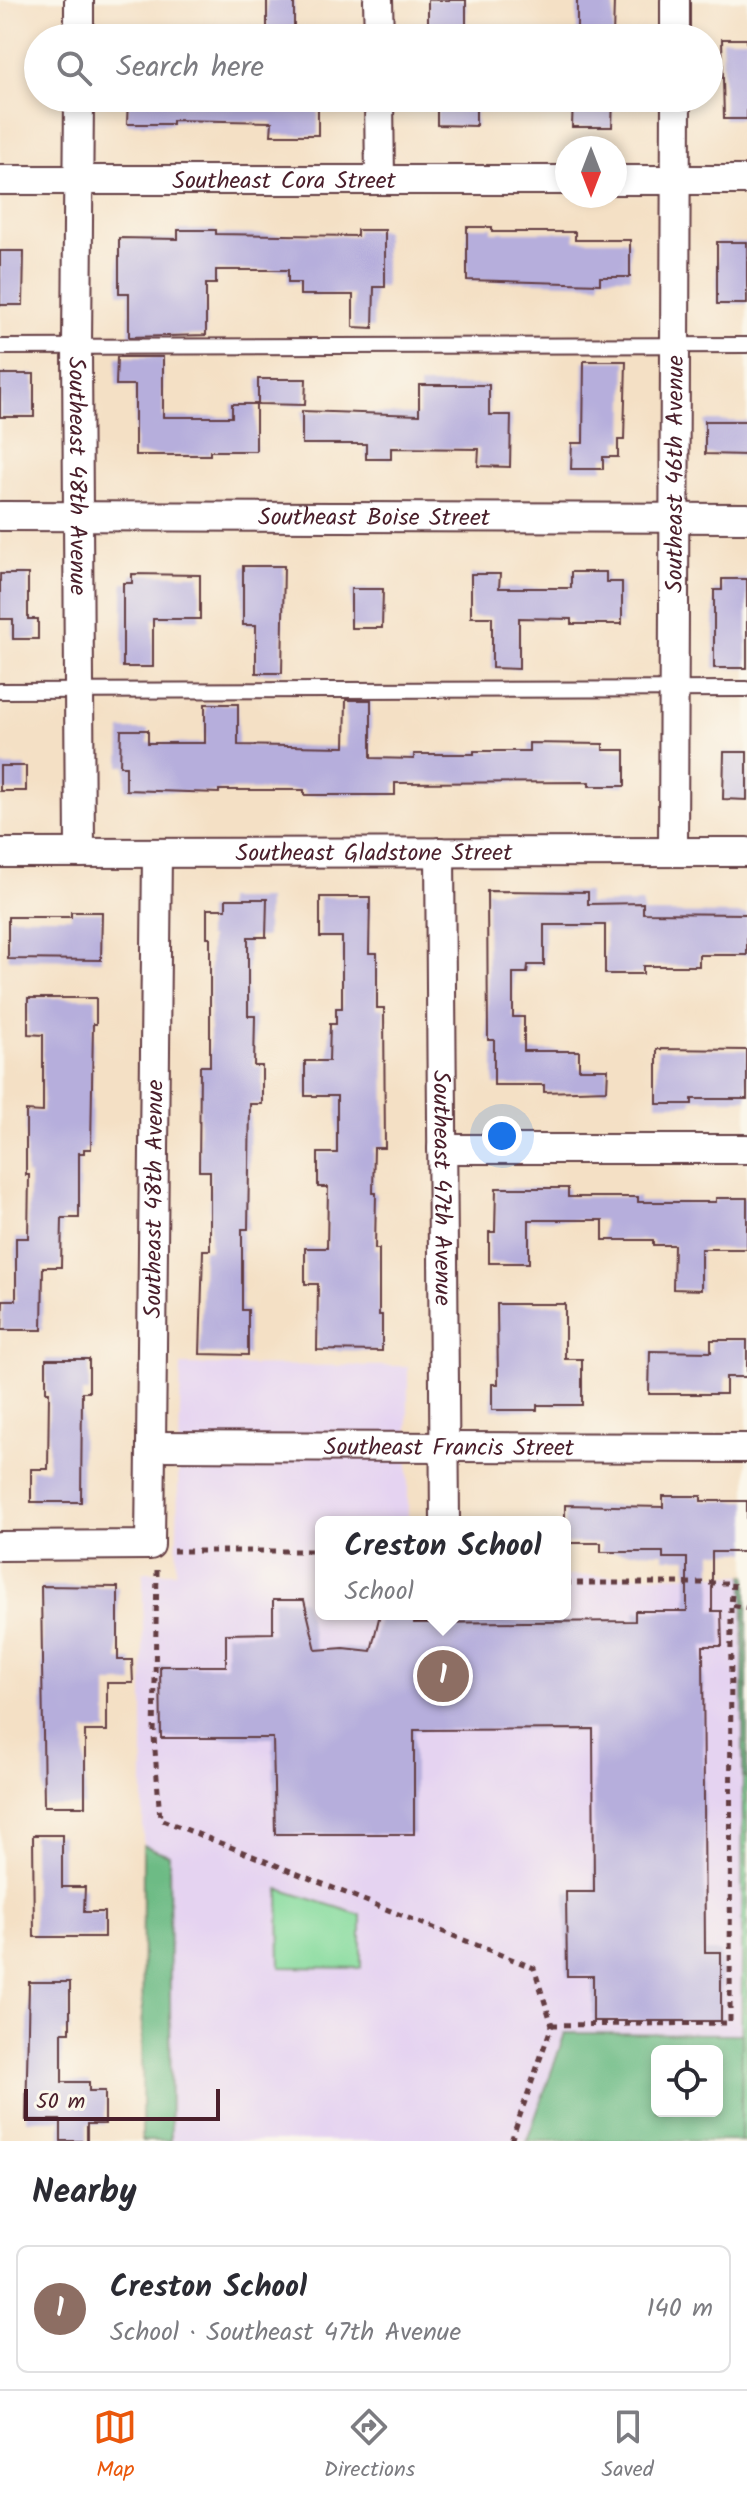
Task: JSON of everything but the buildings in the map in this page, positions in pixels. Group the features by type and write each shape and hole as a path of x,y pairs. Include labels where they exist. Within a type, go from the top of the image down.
{"street":[{"path":"79,0 79,24"},
{"path":"378,0 379,24"},
{"path":"675,0 675,24"},
{"name":"Southeast 48th Avenue","path":"79,112 80,853"},
{"path":"379,112 380,180"},
{"name":"Southeast 46th Avenue","path":"673,852 676,112"},
{"name":"Southeast Cora Street","path":"0,180 555,180"},
{"path":"627,180 747,180"},
{"name":"Southeast Boise Street","path":"0,516 747,518"},
{"name":"Southeast 47th Avenue","path":"440,852 445,1516"},
{"name":"Southeast Gladstone Street","path":"0,853 747,852"},
{"name":"Southeast 48th Avenue","path":"150,1545 157,853"},
{"path":"442,1149 747,1149"},
{"name":"Southeast Francis Street","path":"151,1446 747,1448"},
{"path":"0,1546 150,1545"}],"lane":[{"path":"0,347 747,345"},
{"path":"0,691 747,689"}],"path":[{"path":"315,1551 174,1551 150,1545 158,1575 154,1736 160,1819 534,1968 552,2025 511,2141"},
{"path":"552,2025 730,2023 733,1583 571,1583"},
{"path":"735,1606 747,1608"}],"shaded area":[{"path":"181,1365 408,1366 408,1516 315,1516 315,1620 571,1620 571,1576 744,1575 741,2141 171,2141 169,1856 143,1845 143,1572 176,1572"}],"green space":[{"path":"744,1575 747,1575 747,2141 741,2141"},
{"path":"744,1575 747,1575 747,1778 743,1776"},
{"path":"143,1845 169,1855 171,2141 142,2141"},
{"path":"279,1889 361,1915 361,1968 280,1967"},
{"path":"565,2033 742,2034 741,2141 527,2141"}],"place":[{"name":"Creston School","path":"443,1676"}]}
